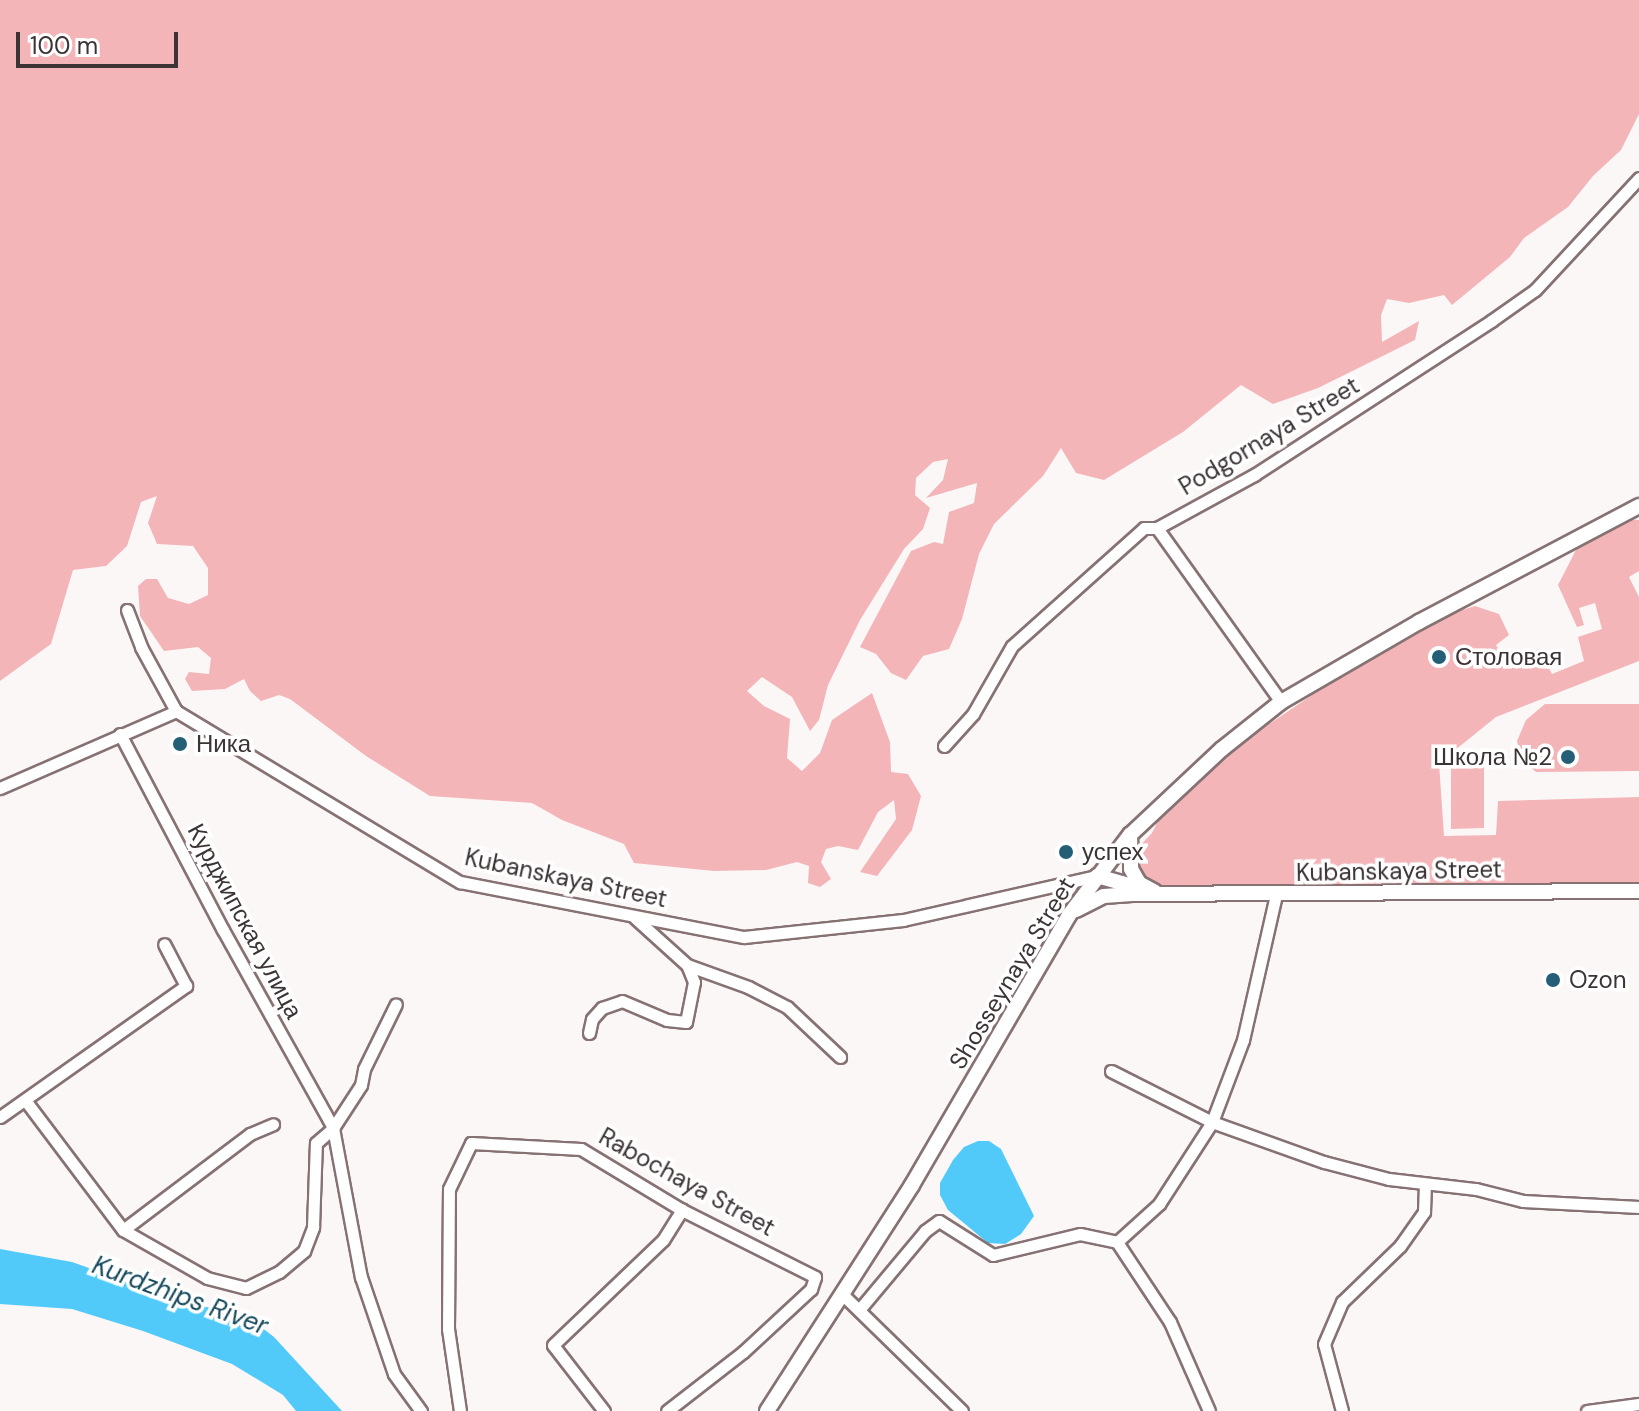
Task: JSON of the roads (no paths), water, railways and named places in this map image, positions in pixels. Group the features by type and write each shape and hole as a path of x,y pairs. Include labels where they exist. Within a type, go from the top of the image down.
{"main road":[{"name":"Shosseynaya Street","path":"767,1411 912,1185 1069,915 1130,835 1222,749 1281,702 1419,622 1639,506"},
{"path":"1130,835 1128,857 1133,874 1144,887 1159,893"},
{"path":"1097,876 1159,893"},
{"name":"Kubanskaya Street","path":"1159,893 1276,895 1639,891"},
{"path":"1069,915 1104,896 1159,893"}],"street":[{"name":"Podgornaya Street","path":"944,746 973,714 1012,646 1144,528 1157,528 1254,475 1418,372 1535,290 1639,178"},
{"path":"1157,528 1281,702"},
{"path":"0,788 176,711 141,647 127,610"},
{"name":"Kubanskaya Street","path":"176,711 460,882 744,937 903,920 1097,876"},
{"name":"Курджипская улица","path":"120,734 223,930 333,1128 361,1277 394,1374 421,1411"},
{"path":"1117,1242 1159,1204 1212,1122 1243,1040 1276,895"},
{"path":"634,917 687,965 772,997 840,1057"},
{"path":"0,1117 186,986 164,944"},
{"path":"589,1033 592,1019 602,1008 622,1001 667,1020 686,1022 694,982 687,965"},
{"path":"25,1100 123,1230 207,1278 246,1288 279,1272 304,1251 313,1227 316,1143 333,1128 361,1085 364,1069 396,1004"},
{"path":"1111,1071 1212,1122 1324,1162 1425,1185 1476,1189 1523,1201 1639,1207"},
{"path":"123,1230 250,1134 273,1124"},
{"name":"Rabochaya Street","path":"460,1411 448,1329 447,1226 449,1189 471,1143 581,1149 682,1210 815,1277 811,1289 754,1341 667,1411"},
{"path":"1342,1411 1324,1344 1342,1302 1400,1246 1424,1212 1425,1185"},
{"path":"604,1411 553,1345 663,1240 682,1210"},
{"path":"859,1310 925,1231 939,1221 993,1255 1080,1234 1117,1242 1170,1322 1209,1411"},
{"path":"841,1293 962,1411"},
{"path":"1587,1411 1639,1404"}],"water":[{"path":"978,1141 989,1141 1001,1149 1034,1216 1021,1234 1005,1244 988,1243 948,1210 940,1195 940,1183 953,1160 964,1147"},
{"path":"0,1249 72,1262 123,1280 151,1298 243,1313 274,1337 342,1411 296,1411 283,1395 232,1364 143,1331 72,1309 0,1304"}],"place":[{"name":"Столовая","path":"1439,657"},
{"name":"Ника","path":"180,744"},
{"name":"Школа №2","path":"1568,757"},
{"name":"успех","path":"1066,852"},
{"name":"Ozon","path":"1553,980"}],"water label":[{"name":"Kurdzhips River","path":"180,1296"}]}
